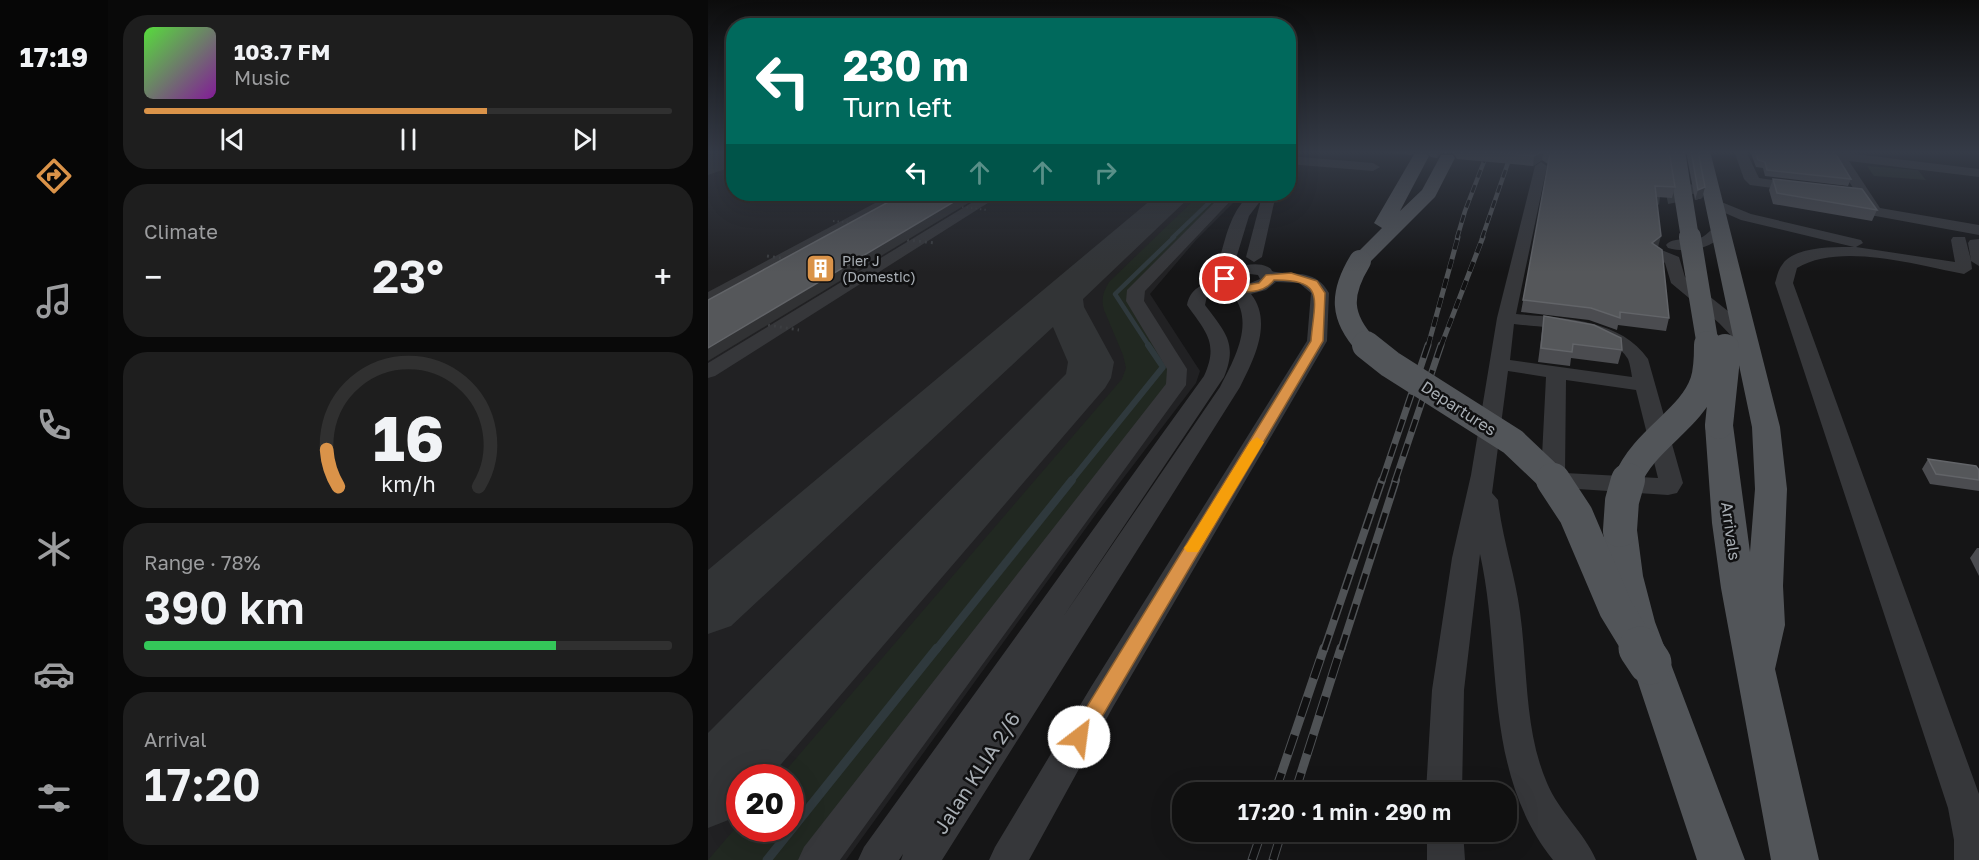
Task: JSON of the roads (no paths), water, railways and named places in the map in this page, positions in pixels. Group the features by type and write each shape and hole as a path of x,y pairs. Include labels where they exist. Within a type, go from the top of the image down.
{"main road":[{"name":"Departures","path":"1401,191 1349,281 1345,302 1346,314 1358,335 1397,369 1510,441 1543,469 1557,485 1581,524 1616,609 1650,663"},
{"path":"1360,261 1430,191"},
{"path":"1683,191 1706,334 1707,376 1695,399 1640,457 1624,491 1620,508 1623,562 1634,612 1650,663 1721,860"},
{"path":"1705,191 1706,202 1720,230 1766,427 1771,489 1765,586 1766,625 1755,672"},
{"path":"1672,198 1676,211 1710,269"},
{"name":"Arrivals","path":"1706,202 1710,269 1727,365 1719,418 1728,523 1755,672 1795,860"}],"street":[{"path":"1444,782 1448,690 1466,558 1483,475 1506,318 1538,191"},
{"path":"1791,191 1798,199 1805,201"},
{"path":"1860,191 1875,212"},
{"path":"1841,192 1862,194"},
{"path":"708,299 889,201"},
{"path":"708,372 984,201"},
{"path":"817,860 1176,385 1177,369 1135,302 1136,290 1223,201"},
{"path":"877,860 1023,676 1230,387 1245,357 1251,330 1247,301 1226,266 1243,214 1251,201"},
{"path":"1234,277 1255,288 1267,283 1262,268 1268,201"},
{"path":"1706,202 1754,220 1974,268"},
{"path":"1851,209 1875,212 1968,234 1974,268"},
{"path":"1720,230 1717,235 1695,245 1658,249 1673,260 1677,279 1726,319 1747,341"},
{"path":"1973,860 1973,840 1966,808 1788,294 1784,276 1785,270 1798,259 1830,251 1874,254 1974,268"},
{"path":"1008,860 1102,697 1315,347 1318,335 1320,293 1318,286 1306,280 1262,268 1234,277 1204,291 1196,299 1196,305 1220,338"},
{"path":"1506,318 1596,330 1617,338 1633,349 1638,359 1671,483 1668,487 1557,481 1553,476 1556,372"},
{"path":"1023,676 1214,377 1223,356 1220,338 1222,331 1228,327 1240,326 1251,330"},
{"path":"1499,364 1645,385"},
{"path":"1483,475 1486,518 1506,609 1514,728 1522,769 1534,799 1550,828 1576,860"},
{"name":"Jalan KLIA 2/6","path":"920,860 1023,676"},
{"path":"1445,842 1446,860"}],"waterway":[{"path":"1172,238 1211,201"},
{"path":"1149,346 1115,294 1174,237"},
{"path":"1071,481 1163,367 1148,345"},
{"path":"936,650 1072,480"},
{"path":"767,860 937,648"}],"tunnel":[{"path":"1625,194 1663,198 1687,191"}],"railway":[{"path":"1457,238 1473,191"},
{"path":"1482,238 1498,191"},
{"path":"1428,346 1458,237"},
{"path":"1441,346 1483,237"},
{"path":"1382,481 1428,345"},
{"path":"1395,481 1441,345"},
{"path":"1324,650 1382,480"},
{"path":"1341,650 1396,480"},
{"path":"1278,782 1324,648"},
{"path":"1298,782 1341,648"},
{"path":"1252,860 1258,842"},
{"path":"1273,860 1279,842"}],"place":[{"name":"Pier J (Domestic)","path":"821,269"}]}
